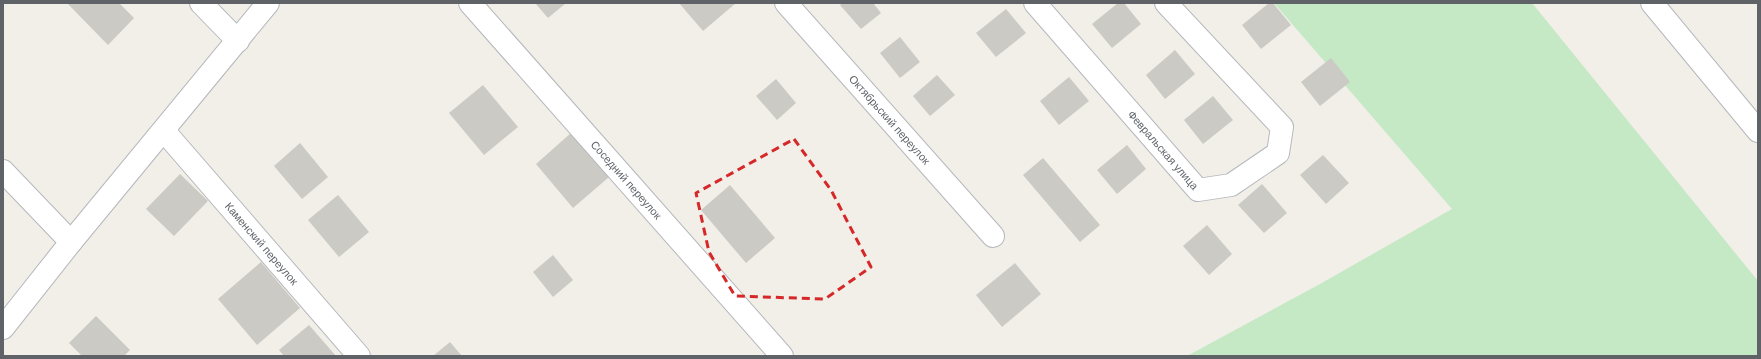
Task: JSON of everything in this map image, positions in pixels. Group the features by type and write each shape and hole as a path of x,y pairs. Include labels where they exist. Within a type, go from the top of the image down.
{"street":[{"path":"201,3 238,41"},
{"path":"3,328 71,242 268,3"},
{"name":"Соседний переулок","path":"470,3 782,356"},
{"name":"Октябрьский переулок","path":"786,3 993,236"},
{"name":"Февральская улица","path":"1035,3 1198,190 1231,185 1278,153 1282,127 1166,3"},
{"path":"1652,3 1758,131"},
{"name":"Каменский переулок","path":"164,131 359,356"},
{"path":"3,171 71,242"}],"highlighted area":[{"path":"794,139 831,190 871,267 825,299 735,296 709,252 696,193"}],"green space":[{"path":"1274,3 1532,3 1758,281 1758,356 1187,356 1320,284 1452,209"}],"building":[{"path":"67,3 119,3 134,18 108,45"},
{"path":"535,3 566,3 548,18"},
{"path":"679,3 736,3 703,31"},
{"path":"843,3 873,3 881,13 861,29 840,5"},
{"path":"1118,3 1124,3 1141,24 1112,48 1092,24"},
{"path":"1269,3 1273,3 1291,25 1261,49 1242,25"},
{"path":"1006,9 1026,33 996,57 976,33"},
{"path":"900,37 920,62 900,78 880,53"},
{"path":"1175,50 1195,74 1165,99 1146,75"},
{"path":"1331,58 1350,82 1320,106 1301,82"},
{"path":"937,75 955,95 930,116 913,96"},
{"path":"1069,77 1089,101 1059,125 1040,101"},
{"path":"776,79 796,103 777,120 756,96"},
{"path":"483,85 518,127 484,155 449,113"},
{"path":"1213,96 1233,120 1203,144 1184,120"},
{"path":"571,133 609,177 573,208 536,164"},
{"path":"300,143 328,177 302,199 274,166"},
{"path":"1127,145 1146,169 1117,194 1097,170"},
{"path":"1323,155 1349,183 1326,204 1300,175"},
{"path":"1043,158 1100,225 1080,242 1023,175"},
{"path":"180,174 208,201 174,236 146,209"},
{"path":"1262,184 1287,213 1264,233 1238,205"},
{"path":"730,185 775,238 746,263 701,210"},
{"path":"338,195 369,232 339,257 308,220"},
{"path":"1207,225 1232,254 1209,275 1183,246"},
{"path":"553,255 573,280 553,297 533,272"},
{"path":"261,262 300,308 257,345 218,299"},
{"path":"1015,263 1041,294 1002,327 976,295"},
{"path":"96,316 130,350 124,356 82,356 69,343"},
{"path":"309,325 336,356 284,356 279,350"},
{"path":"450,342 462,356 433,356"}]}
